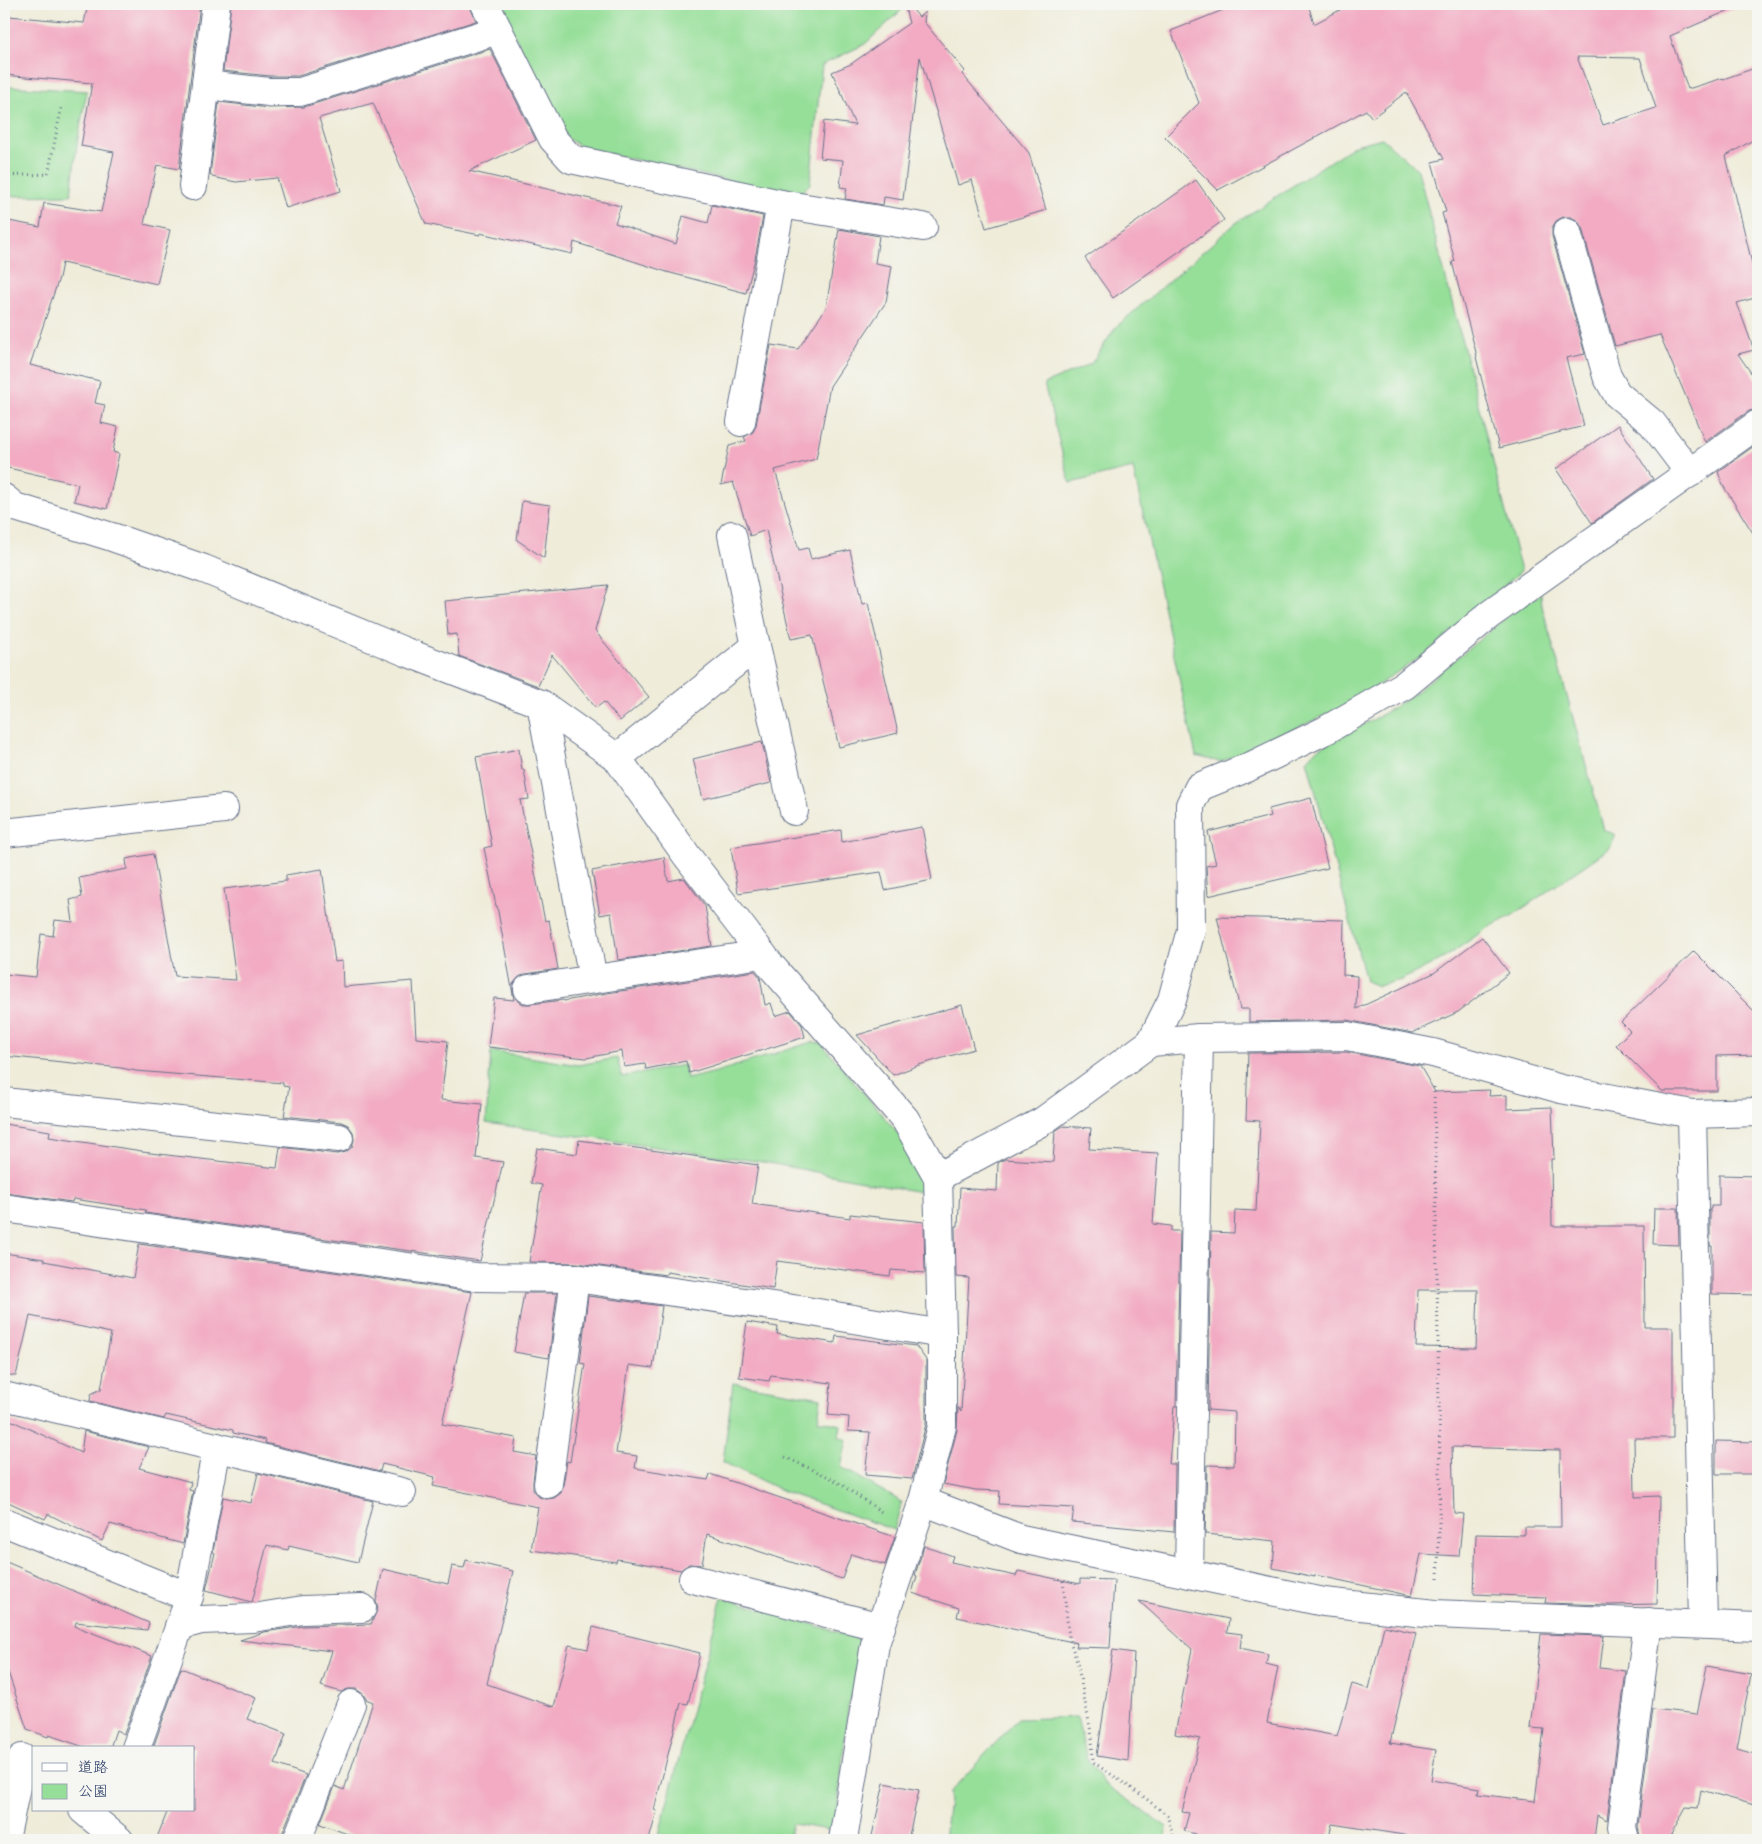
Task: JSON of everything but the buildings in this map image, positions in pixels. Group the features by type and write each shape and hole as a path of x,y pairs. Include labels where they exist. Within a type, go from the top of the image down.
{"street":[{"path":"194,186 216,4"},
{"path":"485,4 553,139 571,159 781,204 923,227"},
{"path":"206,85 269,92 300,92 498,30"},
{"path":"741,422 781,204"},
{"path":"1567,232 1607,376 1617,394 1652,423 1690,473"},
{"path":"938,1177 1043,1121 1151,1042 1172,1000 1191,930 1190,805 1199,787 1251,766 1326,730 1404,685 1490,614 1758,424"},
{"path":"4,498 15,507 112,536 204,570 406,652 541,704 617,758 687,856 762,954 905,1120 938,1177 942,1426 924,1501 875,1644 844,1840"},
{"path":"732,535 794,811"},
{"path":"617,758 756,646"},
{"path":"541,704 593,979"},
{"path":"4,833 224,809"},
{"path":"528,989 762,954"},
{"path":"1151,1042 1199,1038 1347,1036 1433,1052 1560,1090 1692,1114 1758,1112"},
{"path":"1189,1573 1199,1038"},
{"path":"4,1102 339,1138"},
{"path":"1692,1114 1703,1624"},
{"path":"4,1208 476,1277 575,1278 800,1310 942,1334"},
{"path":"548,1484 575,1278"},
{"path":"4,1396 402,1492"},
{"path":"137,1746 189,1597 217,1447"},
{"path":"924,1501 1021,1539 1324,1602 1435,1614 1758,1627"},
{"path":"4,1522 189,1597"},
{"path":"693,1579 881,1627"},
{"path":"179,1626 201,1620 253,1618 303,1610 362,1608"},
{"path":"1625,1840 1622,1827 1648,1622"},
{"path":"297,1840 351,1704"},
{"path":"5,1840 20,1757"},
{"path":"87,1812 113,1827"}],"path":[{"path":"4,176 48,174 62,105"},
{"path":"1433,1052 1440,1467 1438,1587 1435,1614"},
{"path":"785,1457 833,1479 912,1533"},
{"path":"1059,1546 1069,1638 1077,1662 1092,1737 1093,1762 1167,1815 1174,1840"}],"green space":[{"path":"498,4 908,4 865,44 822,65 810,184 798,196 584,148 568,139"},
{"path":"4,86 87,91 77,144 71,195 4,196"},
{"path":"1382,138 1418,170 1521,571 1425,654 1346,706 1220,762 1196,756 1133,468 1070,483 1044,384 1091,364 1116,327 1236,223 1355,145"},
{"path":"1541,594 1542,606 1604,830 1616,835 1610,848 1513,915 1486,929 1444,958 1401,980 1378,986 1366,981 1307,760 1317,749 1378,717 1411,696 1513,612"},
{"path":"812,1042 821,1043 913,1151 920,1166 925,1193 769,1163 486,1123 491,1051 578,1065 617,1058 622,1077 684,1065 687,1079 716,1072"},
{"path":"733,1383 821,1398 818,1420 841,1425 839,1437 847,1440 841,1467 902,1502 894,1530 785,1492 723,1462"},
{"path":"722,1597 860,1639 862,1649 848,1708 835,1831 792,1824 788,1840 688,1840 659,1834"},
{"path":"1077,1717 1087,1759 1105,1784 1166,1827 1165,1840 944,1840 950,1792 1018,1719"}]}
